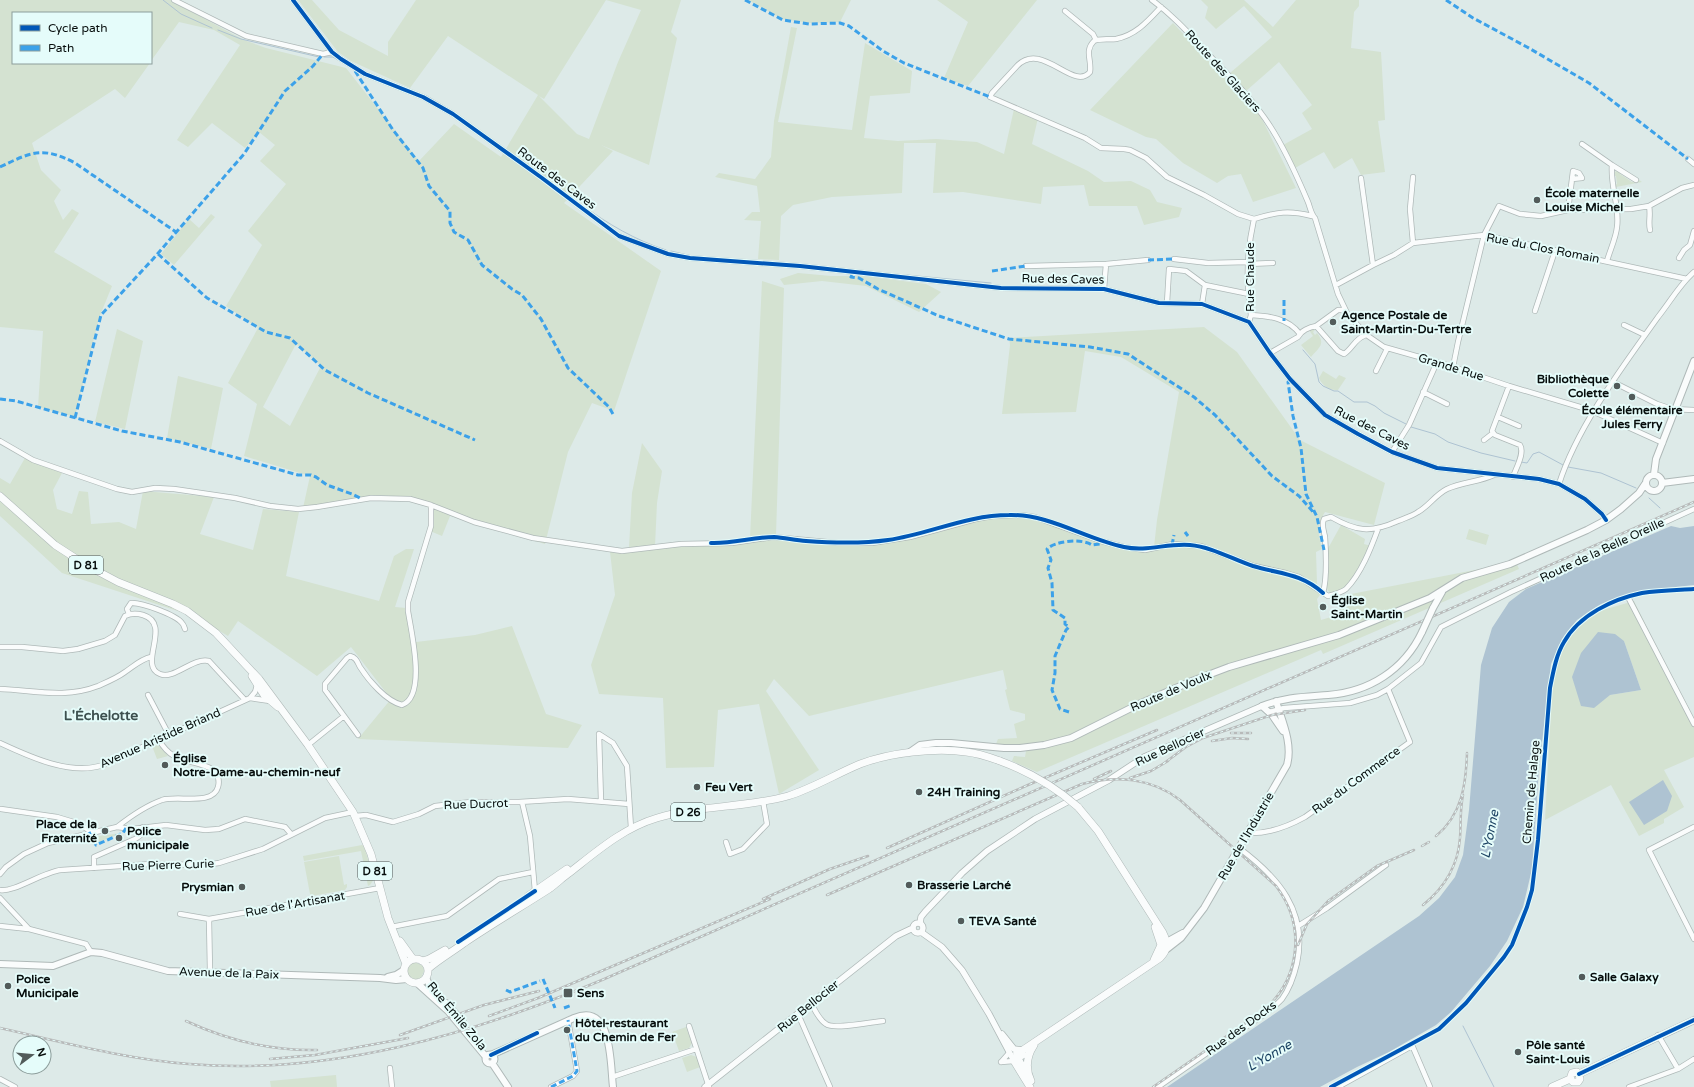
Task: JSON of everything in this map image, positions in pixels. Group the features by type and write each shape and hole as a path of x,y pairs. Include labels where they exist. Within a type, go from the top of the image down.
{"main road":[{"path":"1654,474 1656,459 1694,361"},
{"path":"1654,474 1659,476 1662,483"},
{"path":"1654,474 1649,476 1645,484 1650,490 1658,490 1662,483"},
{"path":"1662,483 1694,479"},
{"name":"D 26","path":"1428,599 1462,578 1510,564 1606,520 1639,493 1645,484"},
{"name":"D 26","path":"1639,493 1650,490"},
{"name":"D 81","path":"0,496 55,545 86,565 118,582 174,604 216,633 246,665 267,698"},
{"name":"Rue Bellocier","path":"1262,706 1287,698 1338,694 1359,690 1380,680 1402,662 1416,643 1431,611 1443,591"},
{"path":"1428,599 1431,611"},
{"name":"Route de Voulx","path":"909,752 920,745 936,743 957,743 1016,748 1044,745 1068,740 1139,704 1212,673 1287,649 1339,635 1428,599"},
{"name":"D 81","path":"246,665 257,685 267,698 283,711 308,745 354,814 371,854 391,927 405,967"},
{"name":"Rue de l'Industrie","path":"1167,945 1182,938 1204,908 1287,765 1289,749 1276,701"},
{"path":"1262,706 1269,712 1286,736"},
{"path":"909,752 956,750 974,753 1000,761 1035,776 1057,790 1078,807 1098,831 1163,933 1167,945"},
{"name":"D 26","path":"422,961 440,954 631,828 655,818 672,814 763,801 787,796 811,788 876,759 909,752"},
{"name":"D 26","path":"428,970 486,928 549,889 591,855"},
{"path":"1137,893 1158,934 1167,945"},
{"path":"1018,1054 1149,964 1167,945 1186,931"},
{"path":"1163,933 1176,937"},
{"name":"D 81","path":"395,935 413,959"},
{"path":"0,964 53,966 91,952"},
{"name":"Avenue de la Paix","path":"91,952 102,952 168,971 380,978"},
{"path":"413,959 422,961 426,964 428,970 426,978 417,983 408,979 396,980 380,978 394,976 413,959"},
{"path":"405,967 408,979"},
{"name":"Rue Émile Zola","path":"426,978 430,988 452,1009 489,1055"},
{"name":"Rue Émile Zola","path":"417,983 439,1001 469,1036 489,1055"},
{"path":"489,1055 584,1014 594,1016 600,1021 606,1031 613,1087"},
{"path":"1657,1036 1694,1014"},
{"path":"1552,1087 1570,1079 1572,1073 1577,1072 1579,1074 1657,1036 1694,1020"},
{"path":"1018,1054 1027,1064 1028,1075 1034,1087"},
{"path":"1018,1054 1030,1087"},
{"name":"Rue Émile Zola","path":"489,1055 487,1062 492,1063 508,1087"},
{"path":"1570,1079 1579,1084 1579,1074"}],"street":[{"path":"174,0 246,36 323,54 332,52"},
{"name":"Route des Caves","path":"293,0 332,52 341,59 365,74 423,97 453,114 619,236 668,254 690,258 853,272"},
{"name":"Route des Glaciers","path":"1152,0 1173,17 1257,106 1284,151 1308,202 1312,216"},
{"path":"1161,7 1142,26 1131,34 1116,39 1096,40 1092,43 1088,49 1090,72 1084,76 1076,77 1038,58 1028,58 1021,62 990,97 1085,138 1101,148 1130,150 1146,158 1167,177 1238,214 1254,219 1290,211 1312,216"},
{"path":"1064,11 1093,34 1096,40"},
{"path":"1582,144 1636,180"},
{"path":"1688,159 1694,164"},
{"path":"1607,260 1617,227 1611,175 1612,165"},
{"path":"1413,177 1410,209 1413,243"},
{"path":"1361,178 1373,265"},
{"path":"1568,210 1572,179"},
{"path":"1453,367 1484,235 1499,206 1520,214 1541,216 1568,210 1616,208 1630,209 1649,206 1682,188 1694,184"},
{"path":"1649,206 1650,212 1648,223 1650,230"},
{"name":"Grande Rue","path":"1312,216 1315,218 1338,294 1348,314 1368,336 1387,349 1437,362 1509,386 1594,411 1663,442"},
{"name":"Rue Chaude","path":"1249,322 1251,315 1248,263 1249,244 1254,219"},
{"path":"1679,258 1684,250 1692,246 1694,231"},
{"name":"Rue du Clos Romain","path":"1336,285 1394,255 1413,243 1484,235 1607,260 1687,279"},
{"path":"1535,311 1555,250"},
{"path":"1174,259 1208,263 1273,263"},
{"path":"1026,266 1106,264 1148,260"},
{"path":"1104,289 1106,264"},
{"path":"1167,303 1169,269 1186,270 1205,285 1249,294"},
{"name":"Rue des Caves","path":"853,272 1001,288 1104,289 1167,303 1202,304 1249,322 1290,379 1324,415 1392,452 1437,468 1539,479 1559,484 1584,500 1602,514 1606,520"},
{"path":"1559,484 1577,443 1594,411 1646,335 1687,279 1694,272"},
{"path":"1202,304 1205,285"},
{"path":"1270,353 1298,338 1300,334 1311,327 1316,326 1338,310 1342,310 1348,314"},
{"path":"1251,315 1282,320 1291,324 1300,334"},
{"path":"1624,325 1646,335"},
{"path":"1316,326 1338,351 1344,354 1359,338 1364,336"},
{"path":"1376,370 1387,349"},
{"path":"1392,452 1409,426 1437,362"},
{"path":"1613,382 1657,404 1675,410 1694,410"},
{"path":"1484,440 1493,433 1509,386"},
{"path":"1423,392 1447,404"},
{"path":"1498,417 1519,426"},
{"path":"1493,433 1520,445 1522,448 1513,477"},
{"path":"0,441 33,460 117,489 132,492 155,488 181,489 235,498 270,506 298,509 371,498 410,499 431,505 484,525 534,538 601,549 629,551 681,544 732,542 773,537 838,543 872,543 910,537 976,519 993,516 1035,516 1101,541 1124,547 1145,550 1174,544 1201,546 1254,566 1299,577 1328,596 1345,589 1369,554 1378,529"},
{"path":"1322,593 1325,574 1324,519 1331,517 1348,526 1360,530 1378,529 1418,512 1440,493 1454,486 1484,480 1494,475"},
{"path":"358,734 324,687 346,658 350,656 357,660 360,667 390,701 402,705 407,704 412,697 416,668 408,602 431,526 431,505"},
{"name":"Route de la Belle Oreille","path":"1269,712 1350,703 1388,690 1421,662 1440,627 1511,592 1694,509"},
{"path":"1628,597 1694,724"},
{"path":"129,614 127,609 131,603 143,605 173,616 182,622 185,629"},
{"path":"0,648 16,647 63,651 78,649 111,638 119,630 123,618 129,614 136,614 146,616 153,623 156,635 151,657 154,670 163,675 167,675 200,661 209,661 249,698 267,698"},
{"path":"0,689 58,694 76,692 108,681 126,671 143,658 151,657"},
{"path":"249,698 257,685"},
{"name":"Rue du Commerce","path":"1248,833 1269,832 1292,825 1410,742 1388,690"},
{"path":"148,695 169,735"},
{"name":"Avenue Aristide Briand","path":"0,743 39,759 67,767 81,769 103,765 249,698"},
{"name":"Rue Bellocier","path":"920,923 921,917 925,912 975,861 1029,822 1108,780 1144,757 1262,706"},
{"path":"308,745 344,716"},
{"path":"600,801 599,734 613,743 627,766 631,828"},
{"path":"117,827 133,814 158,802 173,798 204,799 213,795 218,788 219,779 214,770 171,755 164,750 159,740"},
{"name":"Rue Ducrot","path":"354,814 366,815 394,822 443,804 568,799 629,804"},
{"path":"726,842 730,854 743,849 767,824 763,801"},
{"path":"522,802 530,836 535,891"},
{"path":"0,809 44,814 77,823 92,832"},
{"name":"Rue Pierre Curie","path":"0,890 15,887 51,871 160,864 204,865 219,863 263,850 291,834 325,818 354,814"},
{"path":"0,874 16,859 32,849 82,834 117,827 132,829 166,825 213,830 245,819 285,827 291,834"},
{"path":"124,821 132,829"},
{"path":"77,823 82,834"},
{"path":"94,868 94,857 135,839 144,831 143,827"},
{"path":"1694,827 1649,850 1694,939"},
{"name":"Rue des Docks","path":"1158,1087 1262,1015 1280,1000 1289,990 1299,953 1298,926 1290,903 1270,875 1239,848"},
{"path":"1298,926 1327,908 1386,865"},
{"path":"391,927 447,916 500,879 533,872"},
{"name":"Rue de l'Artisanat","path":"180,914 209,919 380,888"},
{"path":"0,898 29,929"},
{"path":"209,919 210,972"},
{"path":"921,932 923,927 920,923 915,924 913,928 916,932 921,932 942,947 962,970 999,1032 1018,1054 1028,1075"},
{"path":"0,926 29,929 86,944 91,952"},
{"name":"Rue Bellocier","path":"708,1086 896,936 913,928"},
{"path":"811,1003 823,1022 828,1026 847,1026 883,1021"},
{"path":"798,1014 829,1087"},
{"path":"551,1087 573,1076 577,1071 568,1020"},
{"path":"689,1026 708,1086"},
{"path":"1657,1036 1678,1069"},
{"path":"1338,1087 1412,1046 1430,1087"},
{"path":"612,1077 696,1049"},
{"path":"1629,1087 1678,1069 1694,1059"},
{"path":"390,1068 392,1087"},
{"path":"0,1079 15,1087"}],"green space":[{"path":"0,0 180,0 190,11 244,40 266,48 346,68 419,161 454,124 501,157 538,95 448,36 410,88 351,61 338,52 298,0 312,0 339,30 388,56 388,42 416,0 606,0 681,0 671,32 677,38 649,165 601,145 613,151 564,203 661,271 614,411 592,403 568,452 545,544 450,516 442,536 430,531 433,504 405,497 378,495 303,508 310,476 244,456 257,404 228,383 258,328 226,306 262,245 248,231 286,184 260,161 275,145 259,132 245,148 212,123 188,147 177,140 240,45 214,30 179,22 152,60 152,12 12,12 12,64 149,64 125,98 115,89 32,143 41,170 61,190 54,201 63,220 72,209 79,213 54,252 112,286 99,318 75,417 38,407 43,331 0,327","holes":["606,0 641,10 618,62 589,139 577,134 539,96 544,99","296,344 321,366 290,426 263,407"]},
{"path":"748,0 851,0 840,22 810,23 782,19"},
{"path":"937,0 1037,0 968,86 944,78 968,22"},
{"path":"1201,0 1244,0 1273,27 1296,0 1359,0 1359,6 1354,12 1351,48 1381,52 1385,120 1378,121 1385,172 1361,175 1352,158 1334,169 1324,152 1295,168 1283,145 1312,129 1302,113 1312,105 1279,62 1246,91 1230,73 1272,37 1244,6 1216,29 1205,18 1208,7"},
{"path":"1173,23 1260,115 1296,188 1253,202 1241,174 1228,176 1217,183 1183,163 1156,139 1146,137 1090,110"},
{"path":"791,27 797,28 778,122 852,130 865,43 912,71 910,93 870,96 864,138 898,141 936,139 977,142 1004,154 1014,109 1038,118 1032,144 1088,171 1104,182 1131,181 1150,190 1157,202 1182,208 1179,217 1144,225 1137,206 1089,206 1084,185 1043,187 1041,204 963,192 933,193 936,143 904,143 902,193 832,197 793,205 781,216 779,260 758,259 761,221 744,220 752,212 760,212 757,186 715,177 719,173 755,179 771,157 774,121"},
{"path":"1617,170 1621,172 1620,174 1632,182 1638,179 1642,182 1616,187 1618,201 1616,201 1614,185 1617,184 1616,176 1613,176"},
{"path":"211,214 215,217 174,265 161,254 189,219 199,228"},
{"path":"798,273 831,276 864,276 926,284 941,292 919,312 866,286 822,281 784,285 780,279"},
{"path":"762,281 784,288 776,535 839,540 870,540 902,536 979,515 992,513 1018,513 1038,515 1052,519 1095,536 1124,545 1154,547 1157,520 1179,392 1121,357 1085,351 1076,412 1002,414 1010,345 1009,338 1204,327 1237,352 1300,440 1385,483 1374,525 1325,512 1322,517 1319,530 1322,549 1316,552 1317,583 1320,595 1317,599 1321,620 1331,617 1351,594 1516,562 1519,569 1323,654 1321,650 1037,772 1012,761 1014,756 1025,757 1026,751 1024,744 996,744 998,739 1017,738 1014,724 1025,720 1025,714 1010,710 1005,690 1007,689 1003,670 809,716 774,679 766,691 819,770 779,794 759,704 718,710 714,767 666,768 663,698 599,694 591,665 615,595 610,552 629,548 632,493 642,443 662,471 657,503 655,546 750,538"},
{"path":"117,329 143,341 125,429 95,422"},
{"path":"1309,330 1315,330 1313,332 1315,335 1317,333 1320,337 1321,343 1319,348 1311,357 1301,345 1313,336"},
{"path":"1323,371 1336,379 1339,375 1346,378 1338,390 1326,387 1322,383 1319,378"},
{"path":"178,376 223,388 211,449 167,438"},
{"path":"25,458 62,473 53,490 57,509 72,514 79,491 88,492 91,524 119,522 136,529 143,491 214,497 200,534 253,550 263,509 299,512 286,576 379,601 394,556 406,549 414,549 395,607 406,608 416,642 475,635 512,626 546,714 582,725 568,748 358,739 391,699 351,647 317,676 238,621 228,636 196,617 62,573 0,516 0,478 10,484"},
{"path":"1341,525 1365,539 1364,544 1371,546 1360,568 1349,583 1342,589 1330,593 1327,589 1326,552"},
{"path":"1469,529 1489,535 1486,545 1466,539"},
{"path":"1634,601 1694,723 1694,757 1664,770 1684,807 1664,819 1664,823 1639,836 1611,785 1545,820 1552,693 1557,661 1571,634 1596,612","holes":["1624,641 1641,690 1610,695"]},
{"path":"155,744 159,746 168,756 157,759 152,746"},
{"path":"121,833 97,843 92,837"},
{"path":"362,845 364,846 374,879 368,886 361,851 304,861 303,856"},
{"path":"339,856 344,885 347,884 345,890 312,896 310,894 304,862"},
{"path":"415,962 423,966 424,971 421,978 415,980 408,975 407,971 409,965"},
{"path":"686,1027 692,1043 689,1048 679,1051 672,1032"},
{"path":"691,1055 697,1057 700,1067 687,1072 682,1058"},
{"path":"336,1075 337,1087 271,1087 270,1081"}],"water":[{"name":"L'Yonne","path":"1671,526 1680,528 1694,526 1694,585 1639,591 1601,604 1577,620 1562,639 1551,664 1539,769 1532,869 1523,907 1507,941 1490,966 1451,1012 1436,1025 1389,1052 1320,1087 1167,1087 1419,916 1439,898 1455,877 1463,855 1469,810 1481,665 1492,628 1509,602 1526,589"},
{"path":"1598,632 1615,634 1624,641 1641,690 1610,695 1594,708 1581,706 1572,677 1581,653"},
{"path":"1663,780 1672,796 1667,811 1644,825 1629,802"}],"waterway":[{"path":"163,0 181,14 212,28"},
{"path":"218,30 241,39 319,57"},
{"path":"324,57 333,57 353,69"},
{"path":"357,72 365,76"},
{"path":"400,86 427,96 449,109"},
{"path":"582,205 622,231 666,250"},
{"path":"671,251 692,256"},
{"path":"907,275 991,283"},
{"path":"1303,350 1315,364 1319,382 1323,386 1334,391 1338,391 1354,402 1367,402 1384,413 1406,424"},
{"path":"1411,427 1435,434 1448,442 1481,453 1515,461"},
{"path":"1521,462 1527,463 1533,454 1539,452 1563,465"},
{"path":"1568,467 1601,473 1636,488"},
{"path":"1649,498 1660,508"},
{"path":"1463,1026 1494,1087"}],"railway":[{"path":"0,1028 117,1054 165,1062 242,1066 295,1064 348,1057 400,1047 503,1018 602,980 1694,502"},
{"path":"1163,764 1186,747 1203,738 1272,715 1305,710"},
{"path":"887,848 1028,785 1157,730"},
{"path":"1231,733 1251,733"},
{"path":"1212,741 1232,738 1248,739"},
{"path":"1436,836 1445,828 1457,809 1464,787 1467,753"},
{"path":"1130,778 1151,771 1168,761"},
{"path":"1094,779 1111,771"},
{"path":"827,895 1082,784 1095,781 1121,779 1133,780 1158,787 1169,793 1180,800 1276,886 1286,902 1292,919 1295,936 1295,953 1291,970 1284,986 1260,1013 1153,1087"},
{"path":"1423,905 1443,884 1453,867 1459,848 1463,795"},
{"path":"1422,846 1429,842"},
{"path":"1298,945 1307,924 1328,901 1377,866 1414,850"},
{"path":"763,899 830,869 868,856"},
{"path":"489,1016 538,998 770,899"},
{"path":"400,1035 484,1005 539,991"},
{"path":"186,1021 217,1034 250,1043 283,1049 317,1050"},
{"path":"270,1059 315,1055 408,1038"}],"marked path":[{"path":"745,0 783,20 809,24 840,23 849,26 883,51 904,63 990,97"},
{"path":"1446,0 1473,18 1589,83 1688,159"},
{"path":"75,418 101,315 153,259 244,154 285,91 313,66 323,54"},
{"path":"355,71 393,130 423,168 429,186 450,211 450,223 454,232 468,240 482,265 522,295 541,319 568,368 609,407 613,414"},
{"path":"0,167 20,158 37,153 54,154 75,163 176,232"},
{"path":"158,254 207,298 266,332 290,338 325,370 368,393 475,440"},
{"path":"1148,260 1174,259"},
{"path":"992,271 1026,266"},
{"path":"852,275 851,277 859,278 878,289 939,316 1009,339 1090,347 1128,354 1194,397 1215,415 1272,476 1299,496 1314,513"},
{"path":"1284,300 1284,321"},
{"path":"1290,379 1288,382 1293,416 1301,448 1306,494 1317,517 1324,550"},
{"path":"0,399 16,401 122,431 180,442 298,475 311,475 327,485 362,499"},
{"path":"1185,532 1188,536"},
{"path":"1172,545 1174,535"},
{"path":"1069,712 1060,709 1052,690 1055,673 1055,656 1066,630 1069,627 1065,624 1065,618 1053,610 1052,583 1048,568 1051,560 1047,549 1062,542 1075,541 1092,545 1100,544 1101,541"},
{"path":"89,832 96,845 123,833 126,828"},
{"path":"543,979 555,1008"},
{"path":"506,990 510,992 540,981"},
{"path":"564,1008 572,1005"},
{"path":"551,1087 573,1076 577,1071 568,1020"}],"cycle path":[{"path":"293,0 332,52 341,59 365,74 423,97 453,114 619,236 668,254 690,258 800,266 1001,288 1104,289 1159,303 1202,304 1249,322 1290,379 1325,415 1358,434 1392,452 1437,468 1539,479 1559,484 1585,499 1602,514 1606,520"},
{"path":"711,543 774,537 806,541 857,543 888,540 918,534 978,518 1009,515 1024,516 1039,518 1124,547 1141,549 1173,545 1190,545 1206,548 1253,566 1290,575 1306,581 1323,593"},
{"name":"Chemin de Halage","path":"1331,1087 1439,1029 1466,1003 1512,945 1532,890 1538,840 1550,688 1555,664 1570,632 1588,616 1620,599 1648,592 1694,589"},
{"path":"458,942 535,891"},
{"path":"1579,1074 1694,1020"},
{"path":"491,1055 537,1033"}],"place":[{"name":"École maternelle Louise Michel","path":"1537,200"},
{"name":"Agence Postale de Saint-Martin-Du-Tertre","path":"1333,322"},
{"name":"Bibliothèque Colette","path":"1617,386"},
{"name":"École élémentaire Jules Ferry","path":"1632,397"},
{"name":"Église Saint-Martin","path":"1323,607"},
{"name":"Église Notre-Dame-au-chemin-neuf","path":"165,765"},
{"name":"Feu Vert","path":"697,787"},
{"name":"24H Training","path":"919,792"},
{"name":"Place de la Fraternité","path":"105,831"},
{"name":"Police municipale","path":"119,838"},
{"name":"Brasserie Larché","path":"909,885"},
{"name":"Prysmian","path":"242,887"},
{"name":"TEVA Santé","path":"961,921"},
{"name":"Salle Galaxy","path":"1582,977"},
{"name":"Police Municipale","path":"8,986"},
{"name":"Sens","path":"568,993"},
{"name":"Hôtel-restaurant du Chemin de Fer","path":"567,1030"},
{"name":"Pôle santé Saint-Louis","path":"1518,1052"}],"district":[{"name":"L'Échelotte","path":"101,715"}]}
